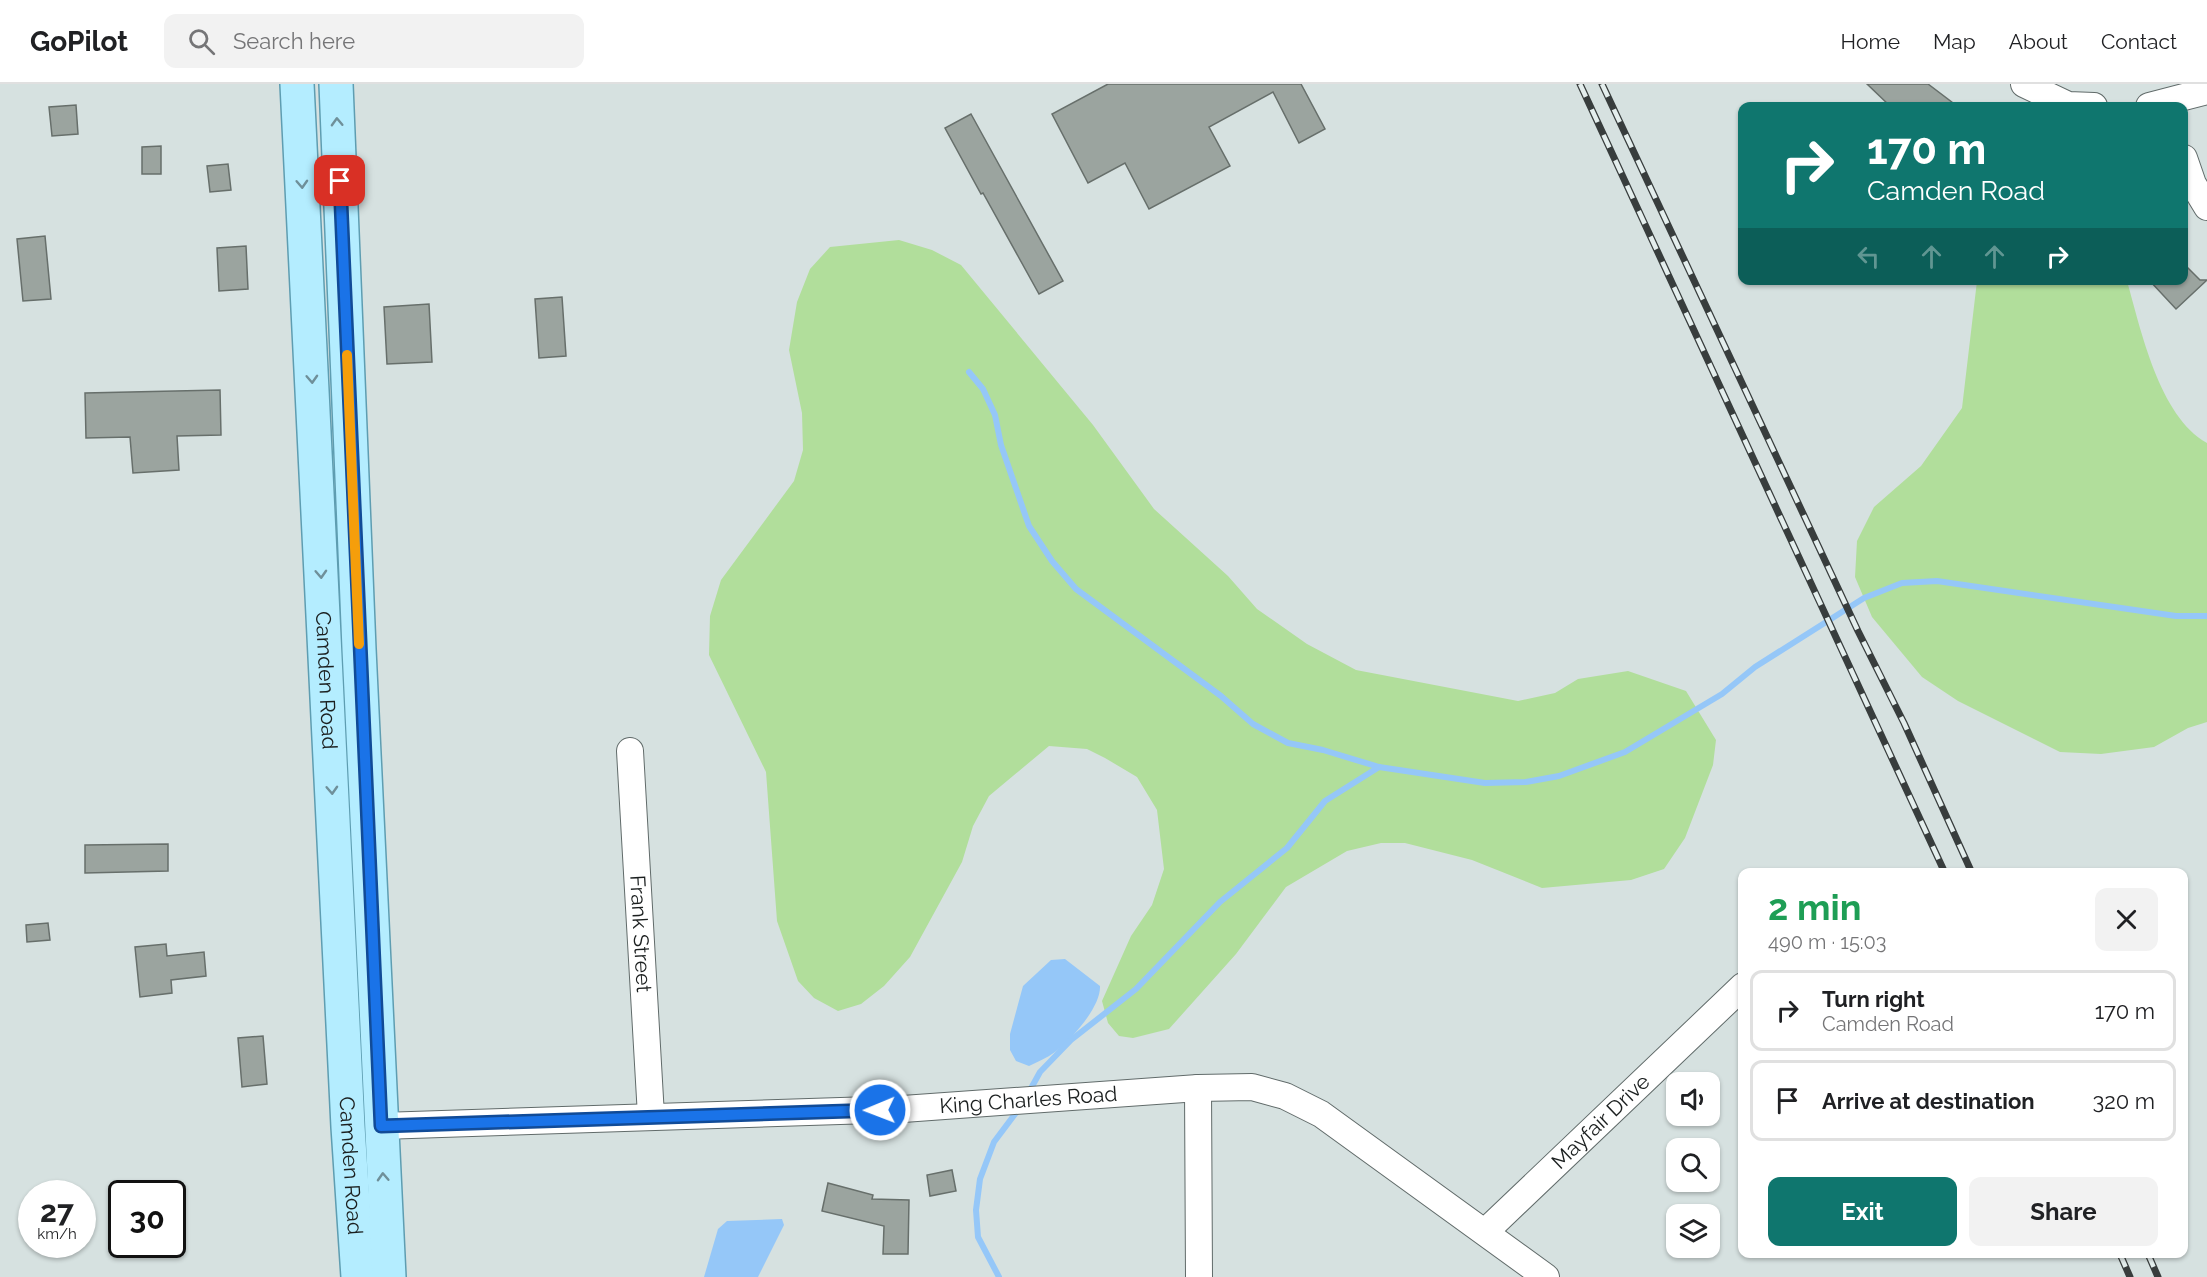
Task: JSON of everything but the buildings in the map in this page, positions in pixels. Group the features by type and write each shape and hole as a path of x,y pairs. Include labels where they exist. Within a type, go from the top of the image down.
{"main road":[{"name":"Camden Road","path":"297,84 357,1277"},
{"path":"314,84 318,156 340,181"},
{"name":"Camden Road","path":"336,84 389,1277"},
{"path":"335,867 347,938 352,986 359,1116 363,1127 381,1126"},
{"path":"350,1159 359,1161 361,1169 368,1277"}],"street":[{"path":"2024,84 2062,102"},
{"path":"2170,102 2207,91"},
{"path":"2188,170 2193,184 2207,207"},
{"name":"Frank Street","path":"630,751 651,1116"},
{"name":"Mayfair Drive","path":"1485,1232 1738,991"},
{"name":"King Charles Road","path":"381,1126 903,1110 1198,1088 1252,1087 1285,1096 1312,1110 1546,1277"},
{"path":"1198,1088 1199,1277"}],"green space":[{"path":"899,240 932,250 961,265 1093,425 1154,509 1228,576 1257,609 1307,644 1356,670 1518,701 1555,693 1578,679 1628,671 1686,691 1716,740 1713,765 1685,838 1664,869 1631,880 1542,888 1472,860 1405,843 1381,843 1347,851 1286,887 1236,954 1169,1029 1133,1038 1119,1036 1108,1023 1102,1001 1131,936 1152,905 1164,869 1157,810 1137,777 1105,758 1087,749 1049,746 989,796 973,826 962,862 910,957 884,986 861,1004 838,1011 814,998 798,981 777,921 766,772 709,655 710,616 721,580 794,481 803,450 802,413 789,350 797,302 810,269 830,247"},
{"path":"1977,285 2128,285 2146,347 2164,393 2190,430 2207,443 2207,722 2188,728 2154,747 2101,754 2060,752 1958,701 1922,677 1872,617 1855,577 1857,541 1874,507 1921,466 1962,408"}],"water":[{"path":"1065,959 1100,986 1096,1003 1077,1031 1055,1052 1029,1066 1016,1061 1010,1050 1010,1034 1023,986 1051,960"},
{"path":"782,1219 784,1225 758,1277 704,1277 718,1229 727,1221"}],"waterway":[{"path":"969,372 983,389 995,415 1001,445 1029,526 1052,561 1076,589 1221,696 1253,724 1288,743 1323,750 1379,767 1485,783 1526,782 1559,776 1625,752 1722,694 1755,667 1864,598 1902,583 1937,581 2176,616 2207,616"},
{"path":"1029,1092 1040,1072 1071,1040 1136,989 1220,902 1287,848 1325,801 1379,767"},
{"path":"999,1277 978,1237 976,1210 980,1179 994,1142 1021,1106"}],"railway":[{"path":"1580,84 1943,868"},
{"path":"1602,84 1858,631 1904,723 1970,868"},
{"path":"2122,1258 2130,1277"},
{"path":"2150,1258 2158,1277"}],"slow traffic":[{"path":"347,355 359,644"}],"route":[{"path":"340,181 381,1126 880,1110"}]}
